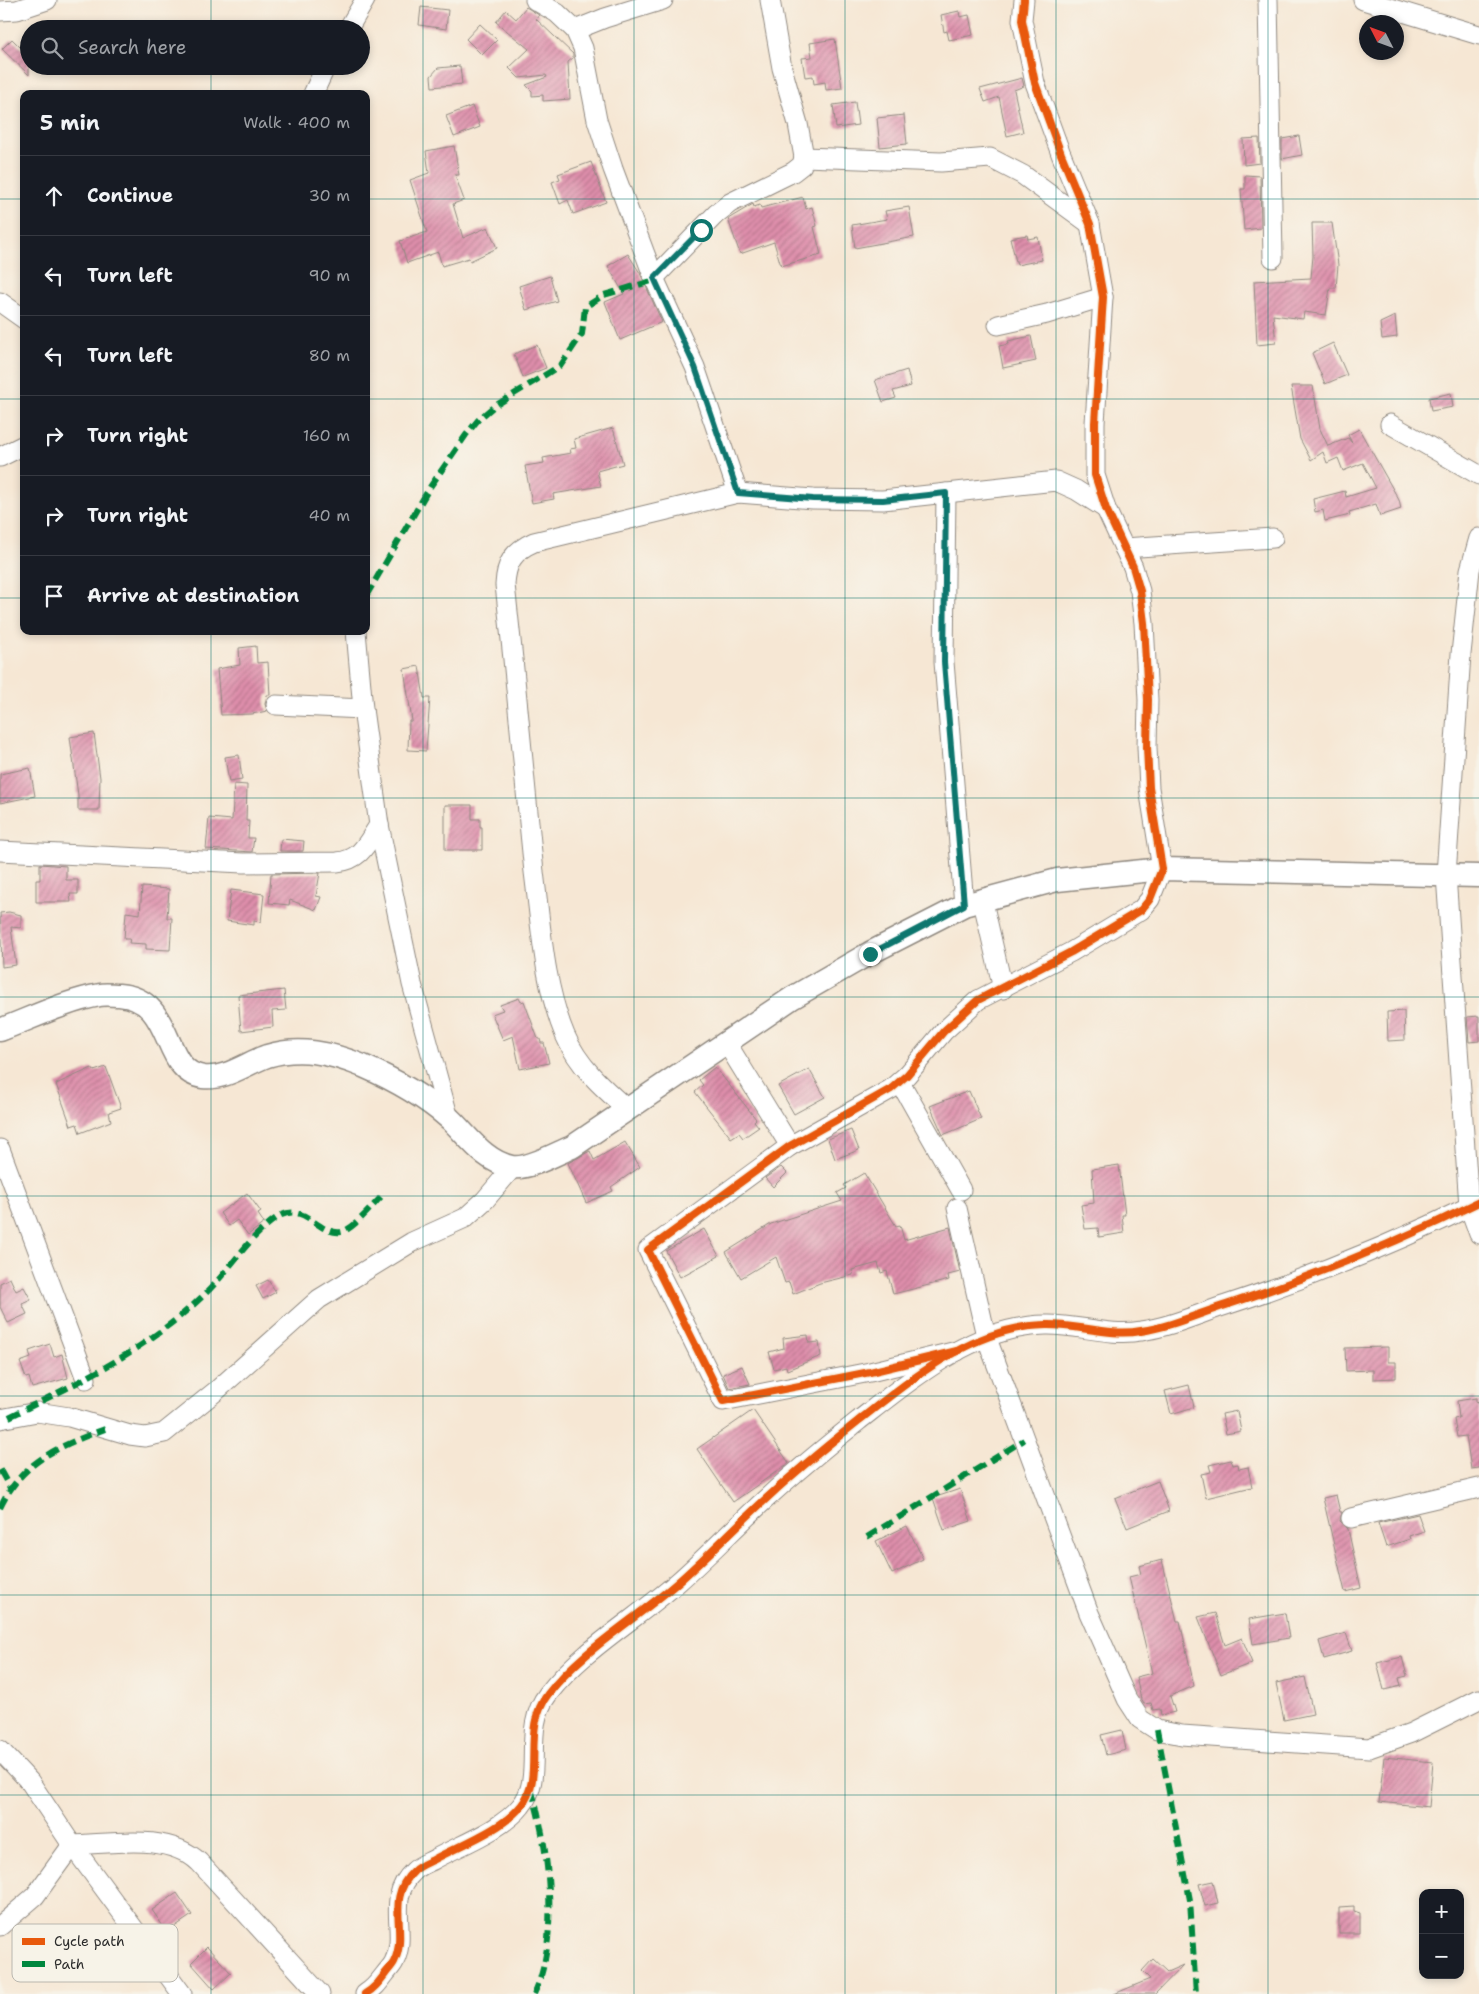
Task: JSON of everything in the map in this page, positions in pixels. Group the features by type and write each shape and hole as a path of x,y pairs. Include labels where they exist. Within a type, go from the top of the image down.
{"street":[{"path":"0,11 17,10 47,0"},
{"path":"353,20 365,0"},
{"path":"535,0 558,13 576,30 583,48 597,120 654,278 695,367 738,493"},
{"path":"576,30 605,18 663,0"},
{"path":"654,278 730,202 793,172 802,165 804,156 798,124 782,68 770,0"},
{"path":"958,1351 870,1372 723,1401 648,1250 790,1146 891,1090 958,1017 978,1000 1003,989 1023,975 1071,952 1140,910 1150,899 1162,869 1149,788 1144,623 1140,592 1124,548 1106,509 1095,475 1095,423 1103,297 1090,224 1061,154 1035,83 1022,20 1024,0"},
{"path":"1268,0 1273,258"},
{"path":"1362,0 1421,8 1479,35"},
{"path":"315,90 322,75"},
{"path":"804,156 941,162 990,158 1023,175 1090,224"},
{"path":"998,325 1047,314 1103,297"},
{"path":"0,302 20,316"},
{"path":"1390,424 1479,475"},
{"path":"0,457 20,447"},
{"path":"628,1110 602,1088 581,1063 565,1036 554,1000 542,936 525,791 506,572 509,561 516,552 534,542 738,493 813,499 883,500 1056,481 1076,490 1106,509"},
{"path":"946,493 944,662 973,903 1003,989"},
{"path":"1124,548 1273,538"},
{"path":"1479,538 1470,570 1461,654 1446,876 1474,1204 1479,1234"},
{"path":"356,635 363,709 379,825 412,984 449,1119"},
{"path":"276,705 363,709"},
{"path":"0,851 243,863 337,862 348,861 356,856 379,825"},
{"path":"0,1030 101,994 129,996 147,1004 161,1021 170,1045 183,1066 202,1077 217,1076 268,1056 297,1050 331,1054 364,1067 406,1088 449,1119 487,1155 512,1167 538,1162 572,1147 800,993 870,954 973,903 1058,880 1162,869 1479,876"},
{"path":"726,1042 790,1146"},
{"path":"900,1082 961,1190"},
{"path":"0,1149 86,1379"},
{"path":"0,1419 37,1412 69,1417 130,1435 145,1437 164,1433 222,1385 319,1299 412,1242 465,1218 485,1200 512,1167"},
{"path":"365,1994 374,1989 395,1960 398,1937 397,1904 403,1886 415,1870 493,1828 520,1808 526,1799 531,1789 534,1724 541,1704 558,1683 583,1659 677,1583 770,1494 857,1422 958,1351 986,1336 1045,1325 1110,1332 1139,1332 1169,1324 1250,1298 1376,1248 1474,1204"},
{"path":"957,1208 986,1336 1089,1613 1127,1699 1140,1719 1157,1730 1182,1735 1369,1748 1411,1733 1479,1699"},
{"path":"1352,1518 1479,1488"},
{"path":"0,1750 30,1782 72,1845 130,1924"},
{"path":"72,1845 155,1843 188,1854 320,1994"},
{"path":"0,1926 35,1896 72,1845"},
{"path":"173,1982 182,1994"}],"building":[{"path":"421,7 448,10 446,29 419,25"},
{"path":"526,7 539,15 536,19 573,54 573,58 568,62 570,99 543,101 543,95 532,96 532,91 526,85 547,77 546,75 519,78 509,68 529,49 496,22 506,10 516,19"},
{"path":"959,11 960,17 969,15 973,35 949,40 947,31 944,32 941,15"},
{"path":"480,24 497,40 482,55 466,39"},
{"path":"12,39 20,47 20,66 2,49"},
{"path":"835,39 842,88 826,90 825,82 814,84 813,76 805,77 802,58 812,57 810,43"},
{"path":"460,66 462,84 432,87 431,76 438,68"},
{"path":"1022,78 1024,86 1014,90 1023,132 1007,136 999,97 985,102 980,89"},
{"path":"855,102 858,125 836,128 833,105"},
{"path":"472,106 480,127 454,137 446,116"},
{"path":"904,115 907,144 880,147 877,118"},
{"path":"1299,136 1302,155 1282,159 1282,139"},
{"path":"1259,138 1260,163 1244,165 1243,139"},
{"path":"454,146 459,175 455,175 464,200 453,204 463,238 488,227 497,248 470,261 469,258 442,266 438,252 407,263 400,241 427,232 410,180 429,173 426,151"},
{"path":"591,162 606,202 573,214 568,200 560,204 552,182 560,179 558,174"},
{"path":"1245,175 1260,176 1261,228 1244,230 1241,189 1245,189"},
{"path":"803,197 806,209 812,207 817,226 814,227 821,255 781,266 774,242 740,254 728,219 753,204 754,207 760,205 761,208"},
{"path":"909,207 914,237 855,248 852,225 887,219 885,211"},
{"path":"1312,223 1332,223 1338,265 1336,288 1330,288 1326,315 1304,312 1303,319 1273,315 1276,343 1257,345 1254,281 1311,278 1313,256"},
{"path":"1027,235 1028,239 1038,237 1042,260 1017,265 1010,238"},
{"path":"628,254 640,273 662,322 620,340 605,302 624,294 608,266"},
{"path":"550,276 557,301 526,310 519,286"},
{"path":"1395,316 1397,337 1382,339 1380,323"},
{"path":"1031,336 1036,361 1003,368 999,346 1009,344 1008,341"},
{"path":"1333,343 1347,375 1325,384 1312,353"},
{"path":"537,345 546,368 523,377 514,354"},
{"path":"907,370 911,386 893,391 896,398 883,402 875,380"},
{"path":"1291,386 1313,386 1320,429 1328,446 1348,438 1352,443 1348,435 1359,429 1399,500 1401,509 1380,516 1376,504 1349,512 1350,515 1325,521 1323,510 1315,512 1313,499 1345,491 1346,497 1376,488 1363,463 1343,471 1338,458 1327,463 1323,452 1311,460 1300,439"},
{"path":"1451,393 1453,407 1431,411 1429,398"},
{"path":"613,428 623,464 597,471 601,486 553,494 554,499 532,503 525,466 544,463 543,458 571,453 570,449 576,448 574,439"},
{"path":"256,646 257,663 268,662 270,695 267,695 265,704 267,711 252,714 221,715 217,669 240,665 239,648"},
{"path":"419,666 424,698 430,698 426,751 408,750 409,721 412,721 404,669"},
{"path":"94,733 100,778 99,810 78,810 78,795 70,737"},
{"path":"239,755 242,780 229,782 225,757"},
{"path":"30,768 35,796 0,803 0,774"},
{"path":"234,784 247,785 246,821 249,821 248,838 254,838 252,852 206,849 209,818 232,820"},
{"path":"445,805 472,805 472,819 480,819 480,827 482,827 482,850 445,850"},
{"path":"281,839 304,841 303,851 280,851"},
{"path":"40,864 66,866 66,880 78,880 78,894 70,894 71,902 36,902 36,880 40,880"},
{"path":"320,873 316,896 321,897 316,910 290,900 289,905 269,903 271,874"},
{"path":"142,887 169,889 167,918 172,918 170,950 146,949 146,944 129,943 130,939 124,939 126,912 140,914"},
{"path":"231,890 264,894 261,922 254,921 254,925 227,921"},
{"path":"9,912 21,915 21,928 11,927 16,965 2,967 0,913"},
{"path":"284,990 286,1010 272,1011 273,1027 241,1031 238,995"},
{"path":"519,998 521,1002 524,1001 538,1039 540,1039 541,1043 544,1043 549,1063 520,1069 513,1036 503,1040 492,1014 503,1010 500,1005"},
{"path":"1404,1011 1405,1040 1388,1041 1387,1012"},
{"path":"1479,1016 1479,1041 1469,1042 1467,1017"},
{"path":"106,1067 121,1108 109,1112 111,1121 80,1133 77,1124 71,1126 56,1084 92,1068 94,1071"},
{"path":"715,1067 756,1119 754,1121 759,1127 743,1138 739,1133 731,1138 695,1092 703,1085 699,1080"},
{"path":"809,1069 825,1097 794,1114 778,1086"},
{"path":"969,1091 981,1119 943,1135 930,1106"},
{"path":"851,1130 859,1150 835,1159 828,1139"},
{"path":"625,1142 640,1167 611,1187 613,1191 586,1203 568,1163 590,1151 594,1160"},
{"path":"1119,1165 1125,1215 1122,1215 1124,1233 1099,1237 1098,1228 1085,1229 1081,1205 1094,1203 1092,1169"},
{"path":"781,1167 787,1173 773,1187 765,1178"},
{"path":"864,1173 896,1226 900,1225 904,1240 950,1227 960,1272 948,1275 949,1280 893,1294 887,1271 881,1273 878,1263 852,1270 853,1275 820,1283 793,1294 789,1282 785,1283 776,1257 741,1278 726,1252 771,1224 842,1201 837,1193 846,1188 844,1185"},
{"path":"247,1193 261,1212 258,1214 264,1223 248,1235 237,1220 229,1226 220,1213"},
{"path":"704,1229 719,1256 680,1277 666,1251"},
{"path":"10,1278 16,1291 24,1287 31,1300 22,1304 27,1314 8,1323 0,1307 0,1283"},
{"path":"268,1280 276,1292 263,1299 256,1286"},
{"path":"808,1335 809,1343 819,1342 821,1356 787,1370 786,1366 774,1369 769,1352 784,1348 783,1338"},
{"path":"50,1344 54,1357 62,1354 68,1378 32,1388 29,1377 26,1378 20,1362 31,1358 29,1351"},
{"path":"1388,1347 1388,1362 1396,1362 1396,1378 1373,1379 1373,1370 1346,1371 1345,1348"},
{"path":"742,1366 750,1384 729,1388 723,1374"},
{"path":"1189,1385 1194,1407 1171,1414 1165,1391"},
{"path":"1476,1398 1476,1402 1479,1401 1479,1468 1471,1469 1466,1436 1457,1437 1454,1419 1459,1418 1457,1401"},
{"path":"753,1410 789,1463 733,1502 697,1449"},
{"path":"1237,1411 1241,1431 1226,1434 1222,1414"},
{"path":"1231,1460 1233,1465 1238,1464 1239,1469 1248,1467 1252,1487 1206,1498 1201,1474 1211,1472 1209,1465"},
{"path":"1158,1481 1169,1511 1127,1528 1115,1498"},
{"path":"960,1489 971,1521 944,1530 933,1498"},
{"path":"1336,1495 1340,1512 1342,1512 1340,1521 1348,1529 1361,1588 1345,1592 1323,1498"},
{"path":"1418,1514 1424,1531 1409,1536 1410,1539 1386,1547 1378,1523"},
{"path":"907,1526 923,1559 892,1574 876,1541"},
{"path":"1162,1560 1177,1621 1180,1621 1194,1686 1170,1696 1175,1712 1161,1715 1160,1709 1153,1710 1151,1703 1144,1704 1141,1699 1136,1677 1152,1673 1129,1577 1141,1574 1139,1566"},
{"path":"1215,1613 1225,1645 1242,1638 1252,1663 1221,1675 1198,1617"},
{"path":"1285,1613 1289,1638 1253,1644 1249,1619"},
{"path":"1346,1633 1352,1651 1324,1659 1319,1641"},
{"path":"1402,1657 1407,1676 1399,1678 1401,1686 1384,1690 1377,1663"},
{"path":"1305,1677 1313,1714 1284,1720 1276,1683"},
{"path":"1122,1730 1126,1750 1106,1755 1101,1735"},
{"path":"1384,1757 1433,1762 1429,1807 1379,1802"},
{"path":"1213,1881 1218,1903 1205,1906 1199,1884"},
{"path":"177,1893 192,1915 178,1925 162,1924 152,1910"},
{"path":"1354,1906 1354,1911 1360,1913 1360,1933 1339,1933 1339,1907"},
{"path":"207,1947 231,1973 214,1989 191,1963"},
{"path":"1153,1959 1167,1972 1183,1965 1155,1994 1114,1994 1150,1979 1142,1971"}],"marked path":[{"path":"370,589 430,487 478,420 493,407 561,365 582,334 585,307 604,295 655,280"},
{"path":"9,1417 112,1363 161,1331 205,1294 247,1245 275,1219 285,1214 294,1213 302,1215 324,1228 341,1232 357,1222 381,1197"},
{"path":"0,1508 19,1478 44,1457 72,1442 105,1429"},
{"path":"867,1537 1024,1440"},
{"path":"0,1470 10,1488"},
{"path":"1157,1730 1190,1900 1196,1994"},
{"path":"531,1789 543,1837 549,1892 547,1947 542,1972 534,1994"}],"cycle path":[{"path":"957,1351 870,1372 723,1401 648,1250 790,1146 891,1089 907,1075 944,1031 978,1000 1071,952 1141,910 1150,899 1162,869 1149,788 1147,747 1148,700 1144,623 1140,591 1133,567 1106,509 1095,475 1095,423 1103,297 1090,224 1061,154 1035,83 1022,20 1024,0"},
{"path":"365,1994 376,1985 394,1962 398,1951 398,1904 400,1893 405,1882 414,1871 492,1830 513,1815 521,1806 528,1794 532,1781 535,1722 548,1694 562,1678 593,1649 677,1583 801,1467 922,1372 969,1345 1019,1328 1058,1325 1129,1332 1152,1329 1173,1323 1290,1283 1354,1258 1479,1202"}],"route":[{"path":"701,230 654,278 695,367 738,493 813,499 883,500 946,493 944,662 964,905 870,954"}]}
